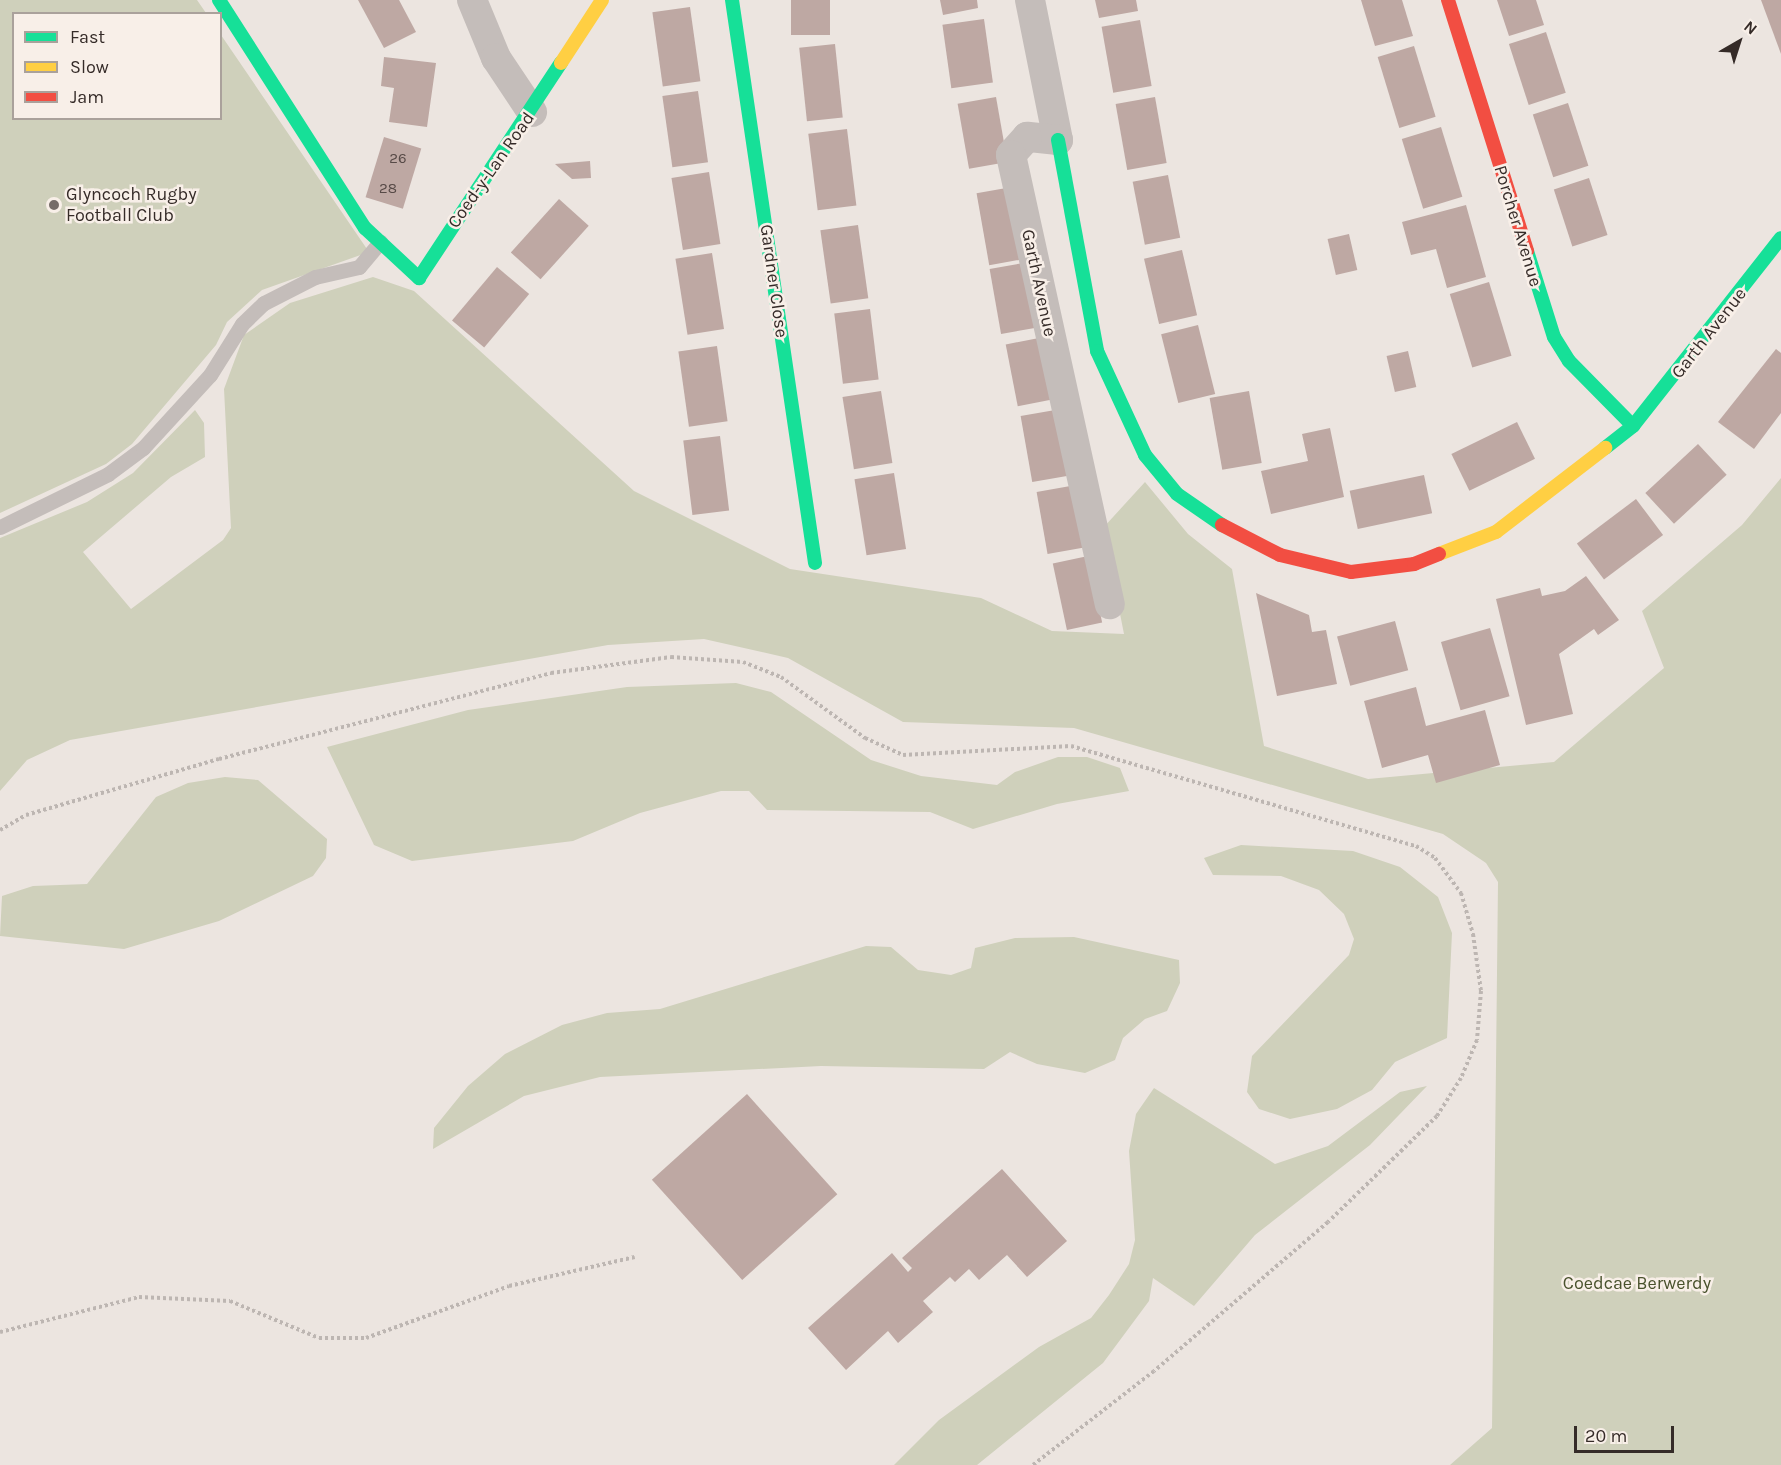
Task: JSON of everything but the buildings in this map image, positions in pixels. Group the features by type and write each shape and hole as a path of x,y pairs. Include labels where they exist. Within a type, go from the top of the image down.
{"street":[{"name":"Coed-y-Lan Road","path":"219,0 365,228 419,278 532,112 602,0"},
{"path":"472,0 496,58 532,112"},
{"name":"Gardner Close","path":"732,0 815,563"},
{"path":"1030,0 1058,140"},
{"name":"Porcher Avenue","path":"1448,0 1554,337 1569,361 1633,426"},
{"name":"Garth Avenue","path":"1110,604 1011,154 1027,137 1058,140 1097,351 1145,455 1176,494 1233,533 1280,555 1350,572 1414,564 1496,532 1633,426 1781,238"}],"lane":[{"path":"0,527 108,474 143,448 210,375 242,324 264,303 315,277 359,267 380,242"}],"path":[{"path":"0,830 26,816 219,759 551,673 671,657 743,662 781,677 865,738 903,755 1082,748 1416,846 1435,858 1461,893 1473,934 1480,991 1477,1040 1461,1078 1437,1116 1328,1222 1154,1371 1033,1465"},
{"path":"0,1332 139,1297 230,1301 319,1338 366,1338 508,1286 634,1257"}],"green space":[{"path":"0,0 197,0 205,12 12,12 12,120 222,120 222,36 369,252 262,290 227,322 216,345 132,444 106,464 0,513"},
{"name":"Coedcae Berwerdy","path":"373,277 414,291 634,491 790,569 981,598 1052,631 1124,634 1103,528 1145,482 1188,534 1232,569 1264,746 1368,779 1554,762 1664,668 1642,611 1742,525 1781,478 1781,1465 1450,1465 1492,1428 1498,882 1486,863 1443,834 1074,728 903,722 788,658 704,639 608,645 70,740 27,760 0,791 0,538 87,502 133,473 195,410 204,423 205,457 171,477 83,552 131,609 223,540 231,528 224,389 244,335 290,303"},
{"path":"736,683 771,692 871,760 921,776 997,785 1015,772 1058,757 1087,757 1120,768 1129,791 1057,804 973,829 930,812 767,810 749,791 721,791 640,813 573,841 412,861 374,845 327,747 468,710 627,687"},
{"path":"225,777 258,780 327,839 326,858 313,876 219,921 124,949 0,936 2,896 33,886 87,884 156,797 188,783"},
{"path":"1241,845 1353,851 1400,867 1438,897 1452,933 1447,1038 1395,1062 1372,1090 1337,1109 1290,1119 1259,1109 1247,1092 1252,1056 1349,955 1354,939 1344,914 1319,890 1281,876 1213,875 1204,858"},
{"path":"1074,937 1179,960 1180,983 1167,1011 1145,1019 1123,1038 1115,1060 1085,1073 1037,1064 1010,1052 984,1069 821,1066 600,1077 524,1096 433,1149 434,1128 468,1086 505,1054 562,1025 607,1013 660,1009 866,946 891,947 918,970 951,975 971,968 975,948 1015,938"},
{"path":"1427,1086 1370,1145 1255,1235 1194,1306 1153,1278 1149,1301 1103,1363 977,1465 894,1465 939,1420 1039,1347 1091,1318 1109,1295 1129,1264 1135,1240 1129,1151 1136,1114 1154,1088 1275,1164 1328,1146 1400,1092"}],"traffic: fast":[{"path":"219,0 365,228 419,278 561,63"},
{"path":"732,0 815,563"},
{"path":"1058,140 1097,351 1145,455 1177,494 1222,525"},
{"path":"1605,448 1633,426 1781,238"},
{"path":"1527,251 1554,337 1569,361 1633,426"}],"traffic: slow":[{"path":"561,63 602,0"},
{"path":"1439,554 1496,532 1605,448"}],"traffic: jam":[{"path":"1448,0 1527,251"},
{"path":"1222,525 1280,555 1351,572 1414,564 1439,554"}],"place":[{"name":"Glyncoch Rugby Football Club","path":"54,205"}]}
